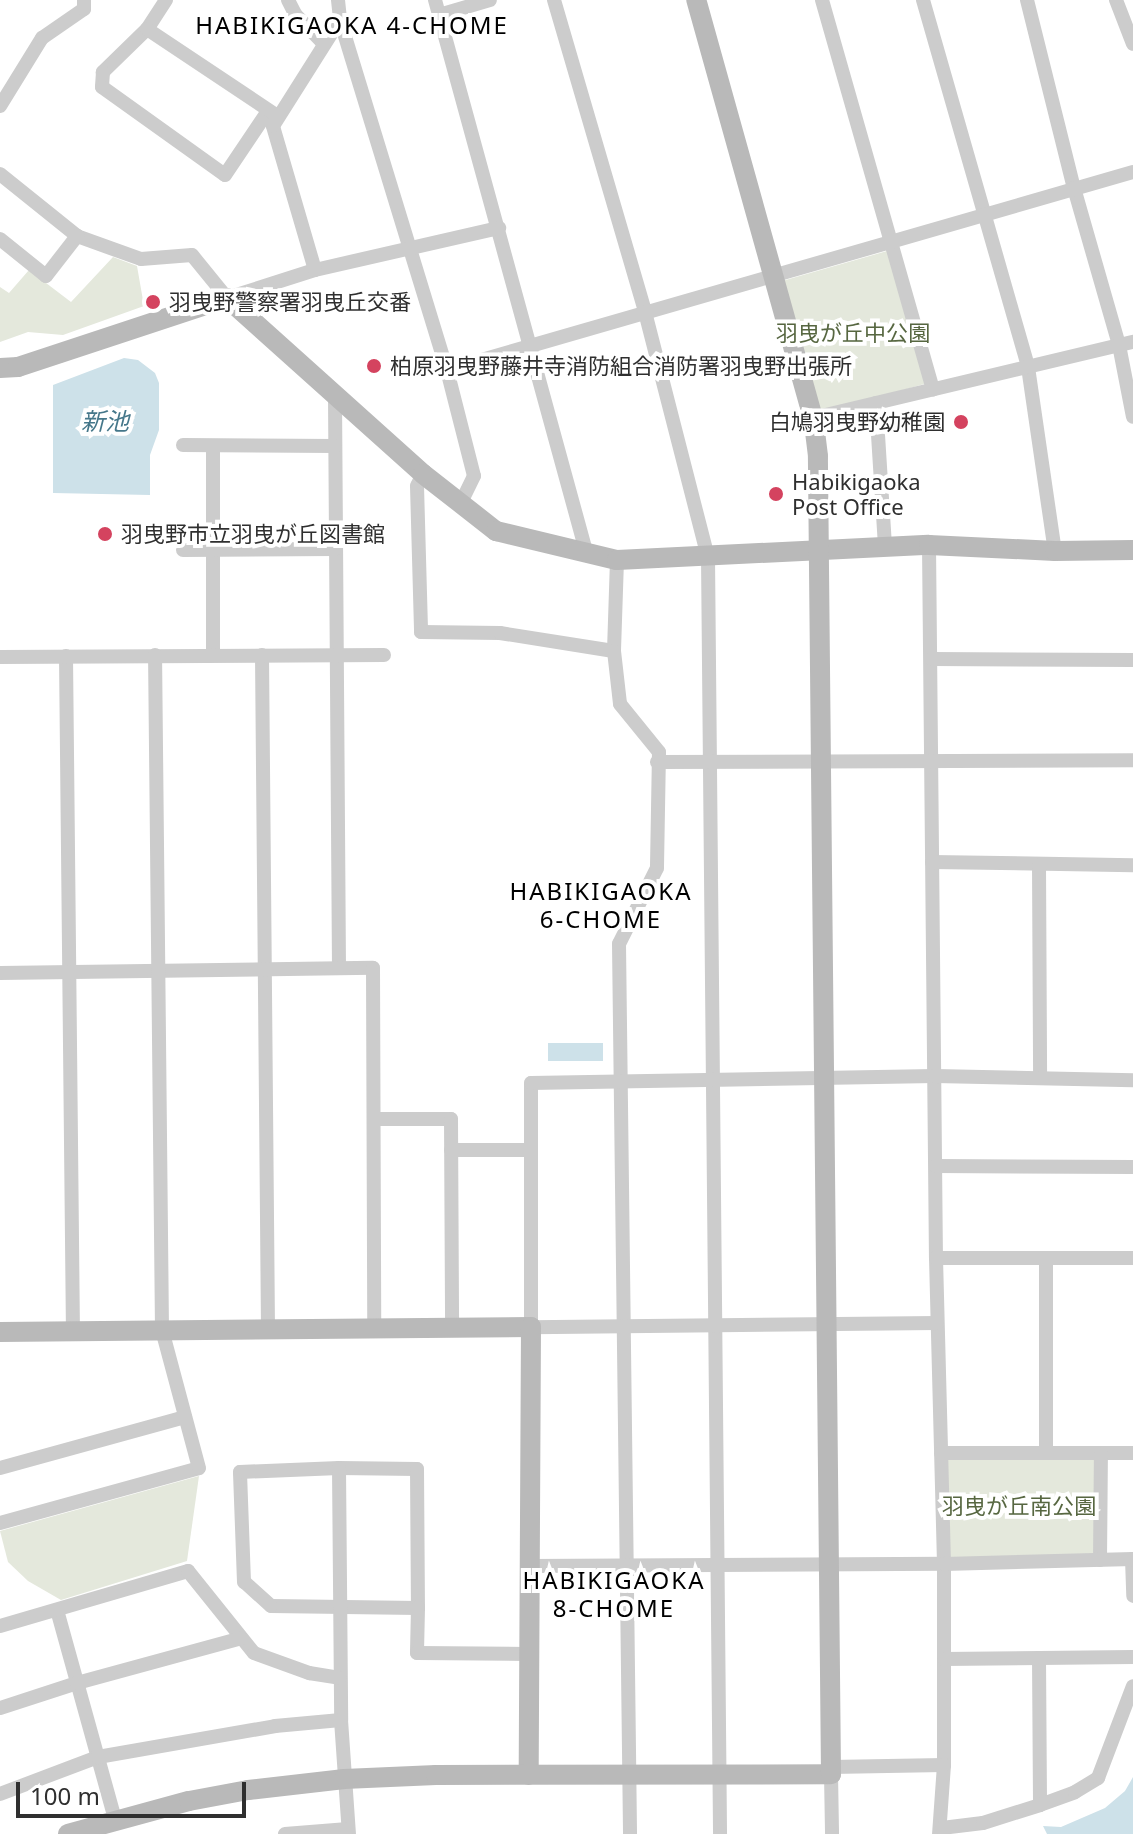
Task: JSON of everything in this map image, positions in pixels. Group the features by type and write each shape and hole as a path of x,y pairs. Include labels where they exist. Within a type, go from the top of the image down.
{"street":[{"path":"0,106 42,38 84,9 84,0"},
{"path":"166,0 147,29 103,72 102,87 225,175 274,114 340,20"},
{"path":"288,0 295,14 324,44"},
{"path":"338,0 340,20 447,370 474,476 460,505"},
{"path":"435,0 587,555"},
{"path":"439,15 490,0"},
{"path":"554,0 645,312 708,557 720,1834"},
{"path":"696,0 813,418 818,456 832,1834"},
{"path":"822,0 933,390"},
{"path":"923,0 1028,367 1055,551"},
{"path":"1027,0 1074,188 1126,344 1133,417"},
{"path":"1116,0 1133,44"},
{"path":"147,29 274,114"},
{"path":"274,114 273,126 315,270"},
{"path":"447,370 891,245 1133,172"},
{"path":"0,174 77,236 141,259 192,255 227,298 335,397 460,505 496,531 617,560 929,545 1055,551 1133,550"},
{"path":"0,368 18,367 315,270 499,228"},
{"path":"0,239 46,276 77,236"},
{"path":"813,418 1126,344"},
{"path":"335,397 339,968"},
{"path":"876,403 885,546"},
{"path":"183,445 335,446"},
{"path":"213,446 213,655"},
{"path":"423,474 417,486 421,632 500,633 614,651"},
{"path":"929,545 936,1258 944,1564 944,1765 940,1831 983,1823 1040,1805 1075,1792 1098,1778 1133,1686"},
{"path":"183,550 335,549"},
{"path":"617,560 614,651 620,704 659,752 657,868 619,944 630,1834"},
{"path":"0,1523 199,1468 162,1330 155,655"},
{"path":"262,655 268,1329"},
{"path":"0,657 384,655"},
{"path":"66,656 73,1331"},
{"path":"932,659 1133,660"},
{"path":"657,762 1133,760"},
{"path":"932,862 1133,865"},
{"path":"1039,865 1040,1078"},
{"path":"0,973 373,968 374,1328"},
{"path":"529,1775 531,1083 935,1076 1133,1080"},
{"path":"374,1119 451,1119 452,1327"},
{"path":"451,1150 531,1150"},
{"path":"936,1166 1133,1167"},
{"path":"936,1258 1133,1258"},
{"path":"1046,1258 1046,1453"},
{"path":"0,1332 937,1323"},
{"path":"0,1468 185,1417"},
{"path":"941,1453 1133,1453"},
{"path":"1100,1560 1101,1454"},
{"path":"285,1834 348,1832 341,1720 339,1468"},
{"path":"418,1608 341,1610 271,1606 244,1582 240,1472 417,1469 418,1608 417,1653 528,1654"},
{"path":"528,1566 944,1564 1133,1559 1133,1596"},
{"path":"0,1626 188,1571 254,1653 309,1673 340,1678"},
{"path":"57,1610 117,1826"},
{"path":"0,1708 77,1683 241,1638"},
{"path":"944,1659 1133,1657"},
{"path":"1039,1658 1040,1805"},
{"path":"0,1794 98,1757 275,1726 341,1720"},
{"path":"68,1834 117,1826 248,1790 344,1779 720,1774 944,1765"}],"green space":[{"name":"羽曳が丘中公園","path":"887,251 925,384 819,414 781,281"},
{"path":"113,257 137,266 144,306 63,335 28,332 0,342 0,287 9,293 29,270 71,302"},
{"name":"羽曳が丘南公園","path":"941,1453 1097,1456 1095,1563 939,1560"},
{"path":"199,1476 187,1561 61,1600 28,1581 8,1562 0,1531"}],"water":[{"name":"新池","path":"124,358 138,360 155,373 159,383 159,430 150,455 150,495 53,493 53,385"},
{"path":"548,1043 603,1043 603,1061 548,1061"},
{"path":"1133,1777 1133,1834 1047,1834 1043,1826 1061,1827 1105,1808 1125,1791"}],"place":[{"name":"羽曳野警察署羽曳丘交番","path":"153,302"},
{"name":"柏原羽曳野藤井寺消防組合消防署羽曳野出張所","path":"374,366"},
{"name":"白鳩羽曳野幼稚園","path":"961,422"},
{"name":"Habikigaoka Post Office","path":"776,494"},
{"name":"羽曳野市立羽曳が丘図書館","path":"105,534"}],"district":[{"name":"HABIKIGAOKA 4-CHOME","path":"352,25"},
{"name":"HABIKIGAOKA 6-CHOME","path":"601,905"},
{"name":"HABIKIGAOKA 8-CHOME","path":"614,1594"}]}
